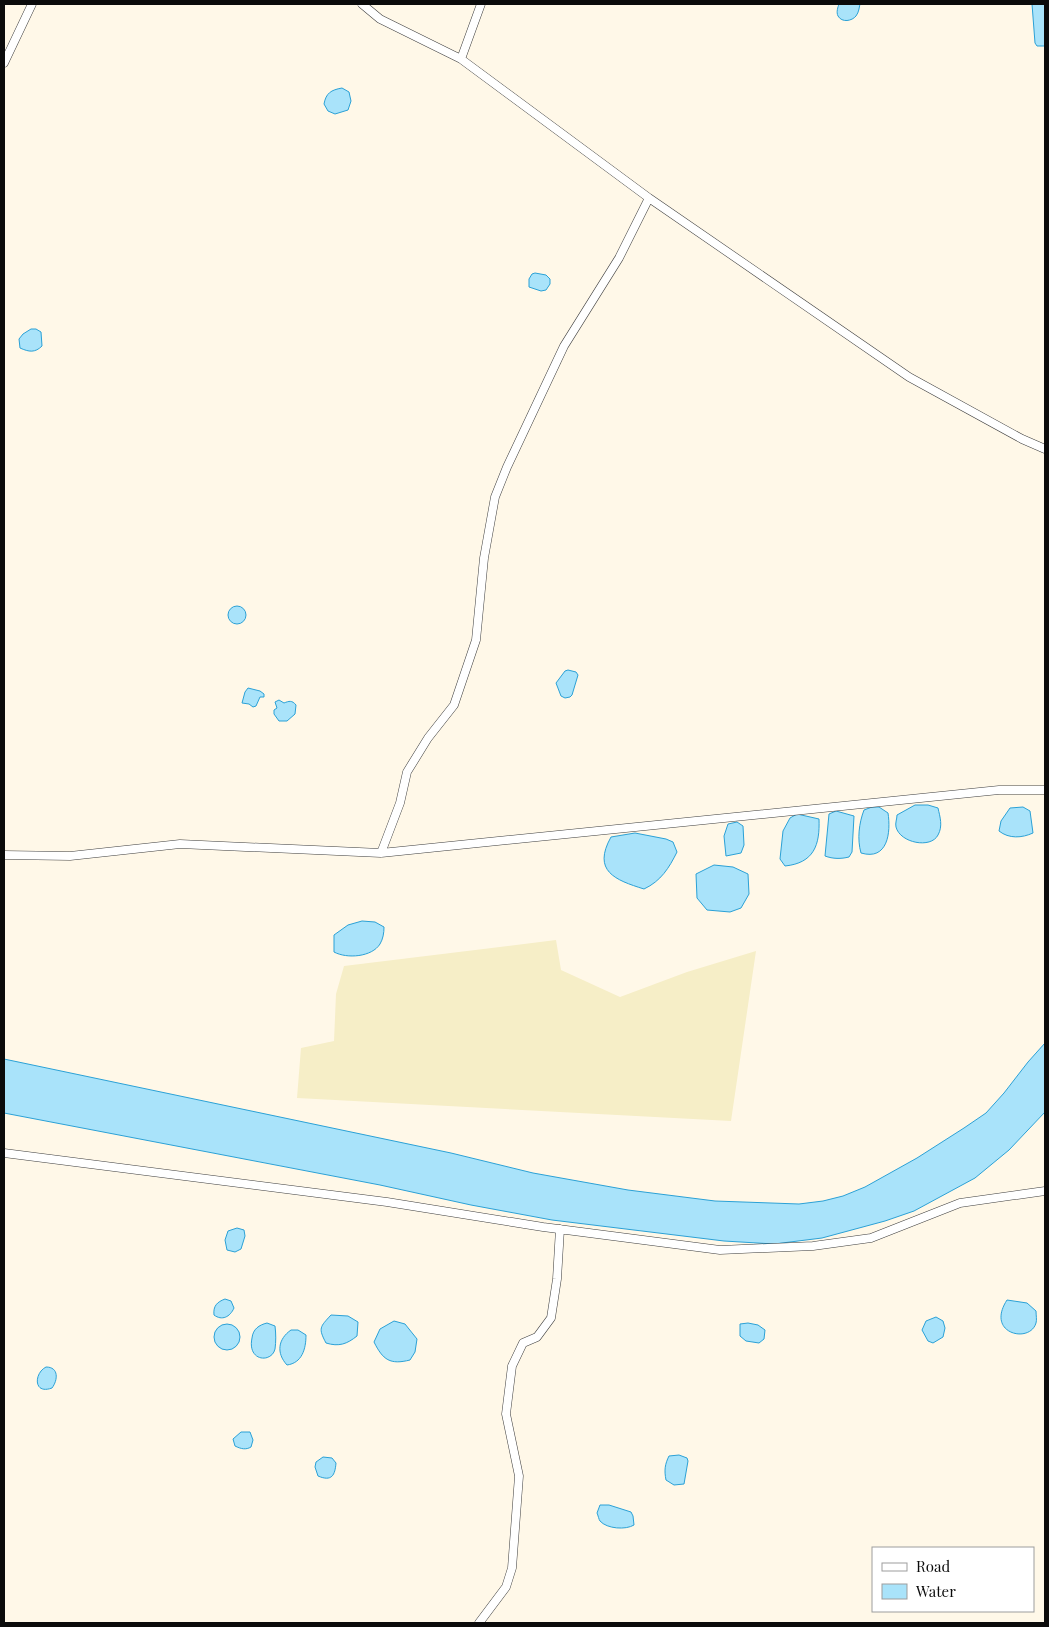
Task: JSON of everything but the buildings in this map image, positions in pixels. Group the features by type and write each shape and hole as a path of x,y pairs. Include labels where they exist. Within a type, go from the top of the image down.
{"street":[{"path":"4,63 32,4"},
{"path":"362,4 380,19 461,59 649,198 909,377 1022,439 1045,449"},
{"path":"461,59 481,4"},
{"path":"381,853 400,802 408,772 428,738 454,705 476,640 484,558 495,497 507,467 564,346 619,258 649,198"},
{"path":"4,855 70,856 180,844 381,853 999,790 1045,790"},
{"path":"4,1153 388,1202 560,1229 720,1250 813,1246 871,1238 960,1203 1045,1191"},
{"path":"479,1623 506,1587 512,1568 519,1476 506,1414 512,1366 523,1343 537,1337 551,1318 557,1279 560,1229"}],"shaded area":[{"path":"556,940 561,970 620,997 687,972 756,951 731,1121 297,1098 301,1048 334,1041 336,994 344,966"}],"water":[{"path":"839,4 860,4 856,16 847,21 842,20 838,16"},
{"path":"1032,4 1045,4 1045,46 1037,46 1035,43"},
{"path":"342,88 349,92 351,101 348,110 335,114 328,111 324,104 326,97 332,91"},
{"path":"535,273 546,275 550,279 550,284 546,290 541,291 529,287 529,279"},
{"path":"31,329 41,332 42,346 32,351 20,348 19,339"},
{"path":"237,606 243,609 246,615 243,621 237,624 231,621 228,615 231,609"},
{"path":"565,671 576,672 578,675 572,695 565,698 561,696 556,683"},
{"path":"248,688 264,694 264,697 260,697 256,706 253,707 242,703"},
{"path":"279,700 284,703 289,701 296,705 295,714 287,721 279,721 274,714 274,710 277,708 275,702"},
{"path":"915,805 928,805 938,808 941,822 940,832 929,842 923,843 909,840 899,833 896,827 897,815"},
{"path":"879,807 888,813 888,836 886,843 877,853 861,853 859,837 861,820 864,810"},
{"path":"1023,807 1030,811 1033,833 1016,837 999,831 1001,821 1010,808"},
{"path":"836,811 854,816 852,852 849,857 831,858 825,856 829,814"},
{"path":"797,814 819,819 818,837 809,857 795,864 785,866 780,859 783,831 790,818"},
{"path":"737,822 743,826 744,845 741,853 726,856 724,836 728,824"},
{"path":"635,833 673,842 677,852 664,873 644,889 616,878 605,866 604,858 611,837"},
{"path":"714,865 733,867 748,874 749,894 741,908 730,912 707,910 697,898 696,874"},
{"path":"362,921 375,922 384,927 384,934 380,944 371,952 359,956 346,956 334,952 334,935 348,925"},
{"path":"1045,1043 1045,1112 1009,1150 975,1178 914,1211 885,1221 822,1238 774,1244 724,1241 552,1220 4,1113 4,1059 451,1153 533,1173 628,1190 715,1201 799,1204 843,1196 865,1187 917,1158 964,1128 986,1113"},
{"path":"237,1228 244,1230 245,1236 241,1249 235,1252 227,1250 225,1240 228,1231"},
{"path":"225,1299 231,1301 234,1308 226,1317 217,1317 214,1315 215,1307"},
{"path":"1007,1300 1027,1303 1036,1311 1036,1322 1032,1329 1026,1333 1018,1334 1005,1328 1001,1321 1002,1312"},
{"path":"331,1315 348,1316 358,1322 357,1336 343,1344 326,1343 321,1328"},
{"path":"936,1317 943,1321 945,1328 943,1337 933,1343 928,1341 922,1330 926,1321"},
{"path":"394,1321 405,1324 417,1339 415,1352 410,1360 397,1362 388,1360 374,1342 380,1329"},
{"path":"267,1323 275,1326 275,1349 269,1357 260,1358 253,1352 251,1346 252,1338 257,1328"},
{"path":"227,1324 236,1328 240,1337 236,1346 227,1350 218,1346 214,1337 218,1328"},
{"path":"740,1324 758,1325 765,1330 764,1339 759,1343 746,1341 740,1336"},
{"path":"291,1330 298,1330 306,1335 306,1340 300,1358 287,1365 281,1356 280,1346 283,1338"},
{"path":"46,1367 53,1369 56,1378 52,1388 41,1389 37,1382 39,1374"},
{"path":"241,1432 250,1432 253,1440 251,1447 247,1449 235,1446 233,1439"},
{"path":"679,1455 687,1458 688,1461 684,1484 674,1485 666,1480 665,1467 669,1456"},
{"path":"323,1457 332,1458 336,1463 334,1474 330,1478 318,1476 315,1467 316,1462"},
{"path":"600,1505 609,1505 631,1512 634,1525 626,1528 617,1528 603,1524 597,1513"}]}
